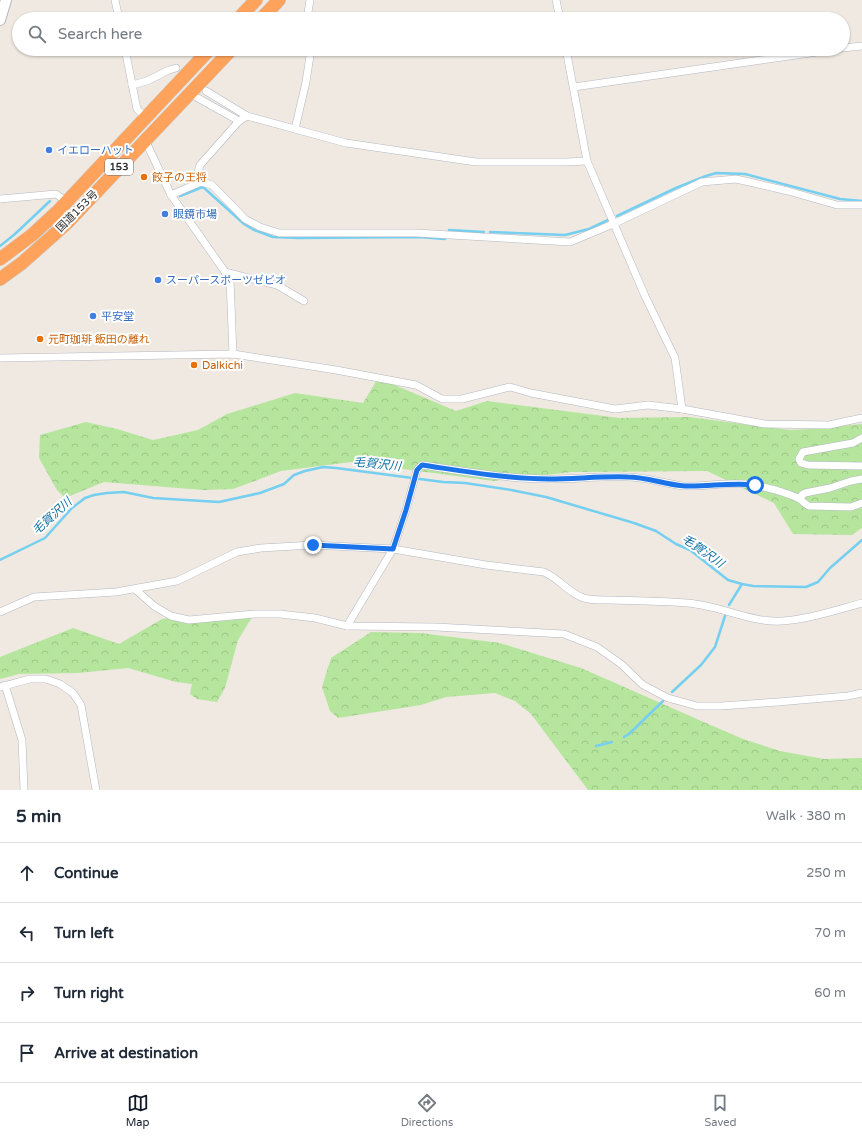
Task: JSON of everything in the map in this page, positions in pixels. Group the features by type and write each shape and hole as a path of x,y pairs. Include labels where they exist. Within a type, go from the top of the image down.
{"highway":[{"path":"245,12 256,0"},
{"path":"268,12 279,0"},
{"name":"国道153号","path":"0,260 32,235 66,201 204,56"},
{"name":"国道153号","path":"0,279 22,263 67,223 225,56"}],"street":[{"path":"0,20 6,0"},
{"path":"115,0 118,12"},
{"path":"308,12 310,0"},
{"path":"556,0 559,12"},
{"path":"850,47 862,46"},
{"path":"126,56 137,109 146,118"},
{"path":"295,129 306,82 309,56"},
{"path":"567,56 587,161 645,296 675,358 682,409"},
{"path":"574,87 789,56"},
{"path":"132,85 147,82 169,70 176,68"},
{"path":"206,92 247,116 346,143 476,162 587,161"},
{"path":"189,93 239,121"},
{"path":"201,182 198,172 200,165 239,121 247,116"},
{"path":"145,140 171,195 230,279 233,354"},
{"path":"171,195 201,182 212,185 245,219 260,227 279,233 416,233 570,242 613,224 702,182 736,179 788,191 838,205 862,205"},
{"path":"0,199 56,194 66,201"},
{"path":"225,272 277,285 304,301"},
{"path":"0,358 233,354 336,370 416,385 442,399 462,399 510,387 530,394 615,409 648,406 682,409 765,424 829,425 862,418"},
{"path":"862,438 853,443 803,452 799,458 801,462 808,465 862,466"},
{"path":"347,626 393,549 417,472 422,465 506,476 548,479 627,476 683,486 709,486 740,483 755,485 788,494 800,499 804,505 809,506 851,507 862,503"},
{"path":"800,499 804,493 830,488 862,479"},
{"path":"0,612 34,597 136,590 177,581 237,552 313,545 393,549 486,565 544,572 552,575 566,587 582,597 689,603 763,620 782,621 800,618 862,603"},
{"path":"136,590 154,606 171,616 189,620 254,614 280,614 314,618 347,626 436,627 564,634 597,647 621,664 643,685 668,698 697,706 778,702 848,696 862,693"},
{"path":"24,790 22,740 3,686 30,679 46,679 60,684 73,693 81,705 96,790"}],"green space":[{"path":"378,378 456,411 487,401 619,418 689,417 790,430 862,424 862,528 852,535 793,534 774,503 707,471 572,472 493,481 351,462 281,471 233,489 203,490 104,482 65,498 57,490 39,458 40,435 86,422 117,429 153,440 198,430 227,414 295,393 363,403"},
{"path":"254,614 238,640 225,688 217,702 197,699 190,694 192,684 176,682 128,668 78,673 19,674 0,679 0,657 73,628 119,644 162,619 171,616 189,620"},
{"path":"371,632 420,633 500,643 581,668 743,739 780,751 824,759 862,758 862,790 588,790 531,714 515,701 495,693 446,697 421,705 338,718 330,711 322,687 331,658"}],"waterway":[{"path":"617,216 676,188 716,173 745,174 840,199 862,201"},
{"path":"180,196 203,187 244,224 254,230 273,237 419,237 445,239"},
{"path":"0,246 50,201"},
{"path":"490,232 565,235 589,229 608,220"},
{"path":"449,230 484,232"},
{"name":"毛賀沢川","path":"0,560 45,538 72,508 85,498 94,495 124,492 153,498 219,502 260,493 284,484 294,475 323,467 443,482 465,483 546,497 656,531 676,544 690,550 728,580 753,586 806,587 818,582 830,568 862,540"},
{"path":"729,605 742,584"},
{"path":"672,692 701,665 715,647 725,616"},
{"path":"624,737 663,701"},
{"path":"596,746 612,742"}],"place":[{"name":"イエローハット","path":"49,150"},
{"name":"餃子の王将","path":"144,177"},
{"name":"眼鏡市場","path":"165,214"},
{"name":"スーパースポーツゼビオ","path":"158,280"},
{"name":"平安堂","path":"93,316"},
{"name":"元町珈琲 飯田の離れ","path":"40,339"},
{"name":"Dalkichi","path":"194,365"}],"route":[{"path":"313,545 393,549 412,491 417,470 422,465 506,476 548,479 627,476 683,486 709,486 740,483 755,485"}]}
